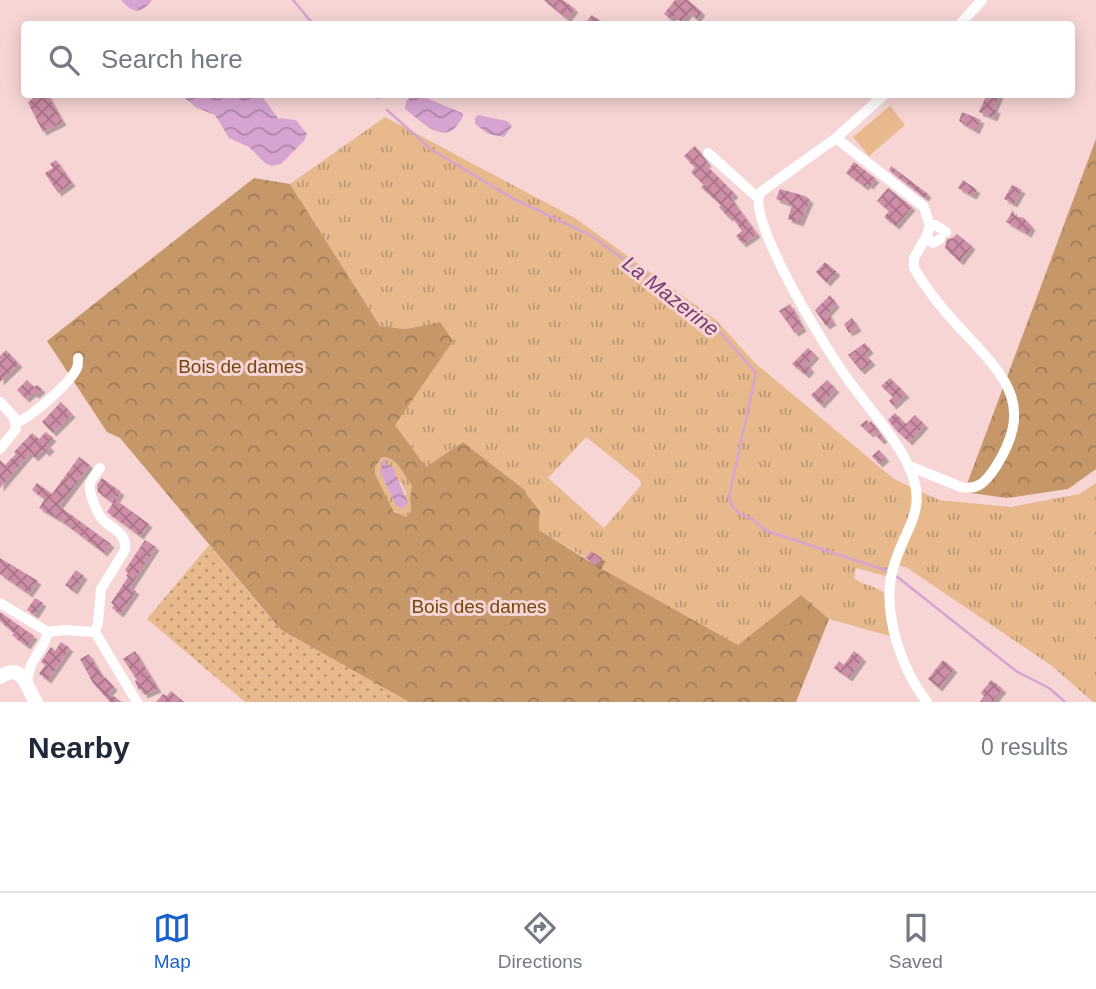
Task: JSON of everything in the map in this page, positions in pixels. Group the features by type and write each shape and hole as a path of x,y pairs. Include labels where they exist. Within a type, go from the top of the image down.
{"main road":[{"path":"5,674 24,678 29,694"}],"street":[{"path":"963,21 982,0"},
{"path":"757,197 767,186 836,138 881,98"},
{"path":"836,138 924,207 930,226 914,258 914,268 957,326 1010,389 1015,420 1007,448 986,480 977,487 961,487 909,466"},
{"path":"708,153 757,197 765,233 798,297 842,372 889,434 909,466 916,492 915,519 892,573 891,595 899,651 912,681 927,702"},
{"path":"926,237 933,243 943,235 935,225 930,226"},
{"path":"15,423 29,417 59,390 78,368 78,358"},
{"path":"0,402 14,416 16,429 0,449"},
{"path":"100,468 90,483 90,490 102,519 123,536 126,544 101,589 95,632 137,702"},
{"path":"0,603 48,632 95,632"},
{"path":"29,694 29,666 46,640 48,632"},
{"path":"5,674 29,666"}],"green space":[{"path":"890,106 905,125 869,156 853,137"},
{"path":"385,117 575,218 716,320 755,363 894,479 939,500 1011,507 1079,494 1096,483 1096,702 1052,666 906,567 892,564 886,576 856,568 854,578 887,596 893,637 829,619 801,595 738,645 597,566 602,558 591,551 586,558 539,530 540,511 525,490 463,442 426,468 395,425 439,322 406,329 380,326 290,184","holes":["586,437 640,480 641,485 604,528 548,478"]},
{"path":"1096,139 1096,469 1068,489 1007,498 964,492"},
{"name":"Bois de dames","path":"254,178 290,184 380,326 406,329 440,322 453,341 395,425 426,467 463,442 525,490 540,511 539,530 597,566 738,645 801,595 829,619 796,702 409,702 281,630 120,438 107,432 47,341","holes":["382,457 396,463 412,485 411,511 406,517 394,512 375,474 375,467"]},
{"path":"382,457 388,458 400,467 412,485 411,511 406,517 394,512 375,474 375,467","holes":["382,466 402,484 406,494 396,505 382,476"]},
{"path":"209,545 281,630 409,702 245,702 147,619"}],"water":[{"path":"121,0 152,0 144,8 133,10"},
{"path":"185,98 263,98 278,118 296,120 307,134 304,141 281,164 272,166 265,163 249,147 229,138 215,115 197,108"},
{"path":"410,98 426,98 462,113 463,116 450,131 435,131 405,109 406,101"},
{"path":"478,115 507,121 512,126 504,137 488,134 475,124"},
{"path":"383,459 385,464 392,466 408,502 403,509 396,505 380,472"}],"building":[{"path":"544,0 563,0 575,9 567,19"},
{"path":"675,0 688,0 702,12 697,19 689,13 683,21 674,16 671,19 664,14"},
{"path":"592,15 601,21 587,21"},
{"path":"32,98 49,98 63,122 43,132 28,103"},
{"path":"985,98 998,98 994,118 979,112"},
{"path":"962,112 981,120 976,131 959,121"},
{"path":"695,146 708,163 706,165 735,194 731,198 757,234 743,244 736,236 742,231 731,216 729,218 719,207 721,205 701,187 704,185 691,172 695,168 684,156"},
{"path":"56,160 72,183 58,193 45,173 53,168 50,164"},
{"path":"854,162 876,179 870,186 867,184 865,187 846,173"},
{"path":"891,166 928,194 925,198 889,170"},
{"path":"963,180 977,190 973,196 958,188"},
{"path":"1012,185 1022,190 1014,204 1004,199"},
{"path":"888,188 912,207 896,226 884,217 889,211 877,201"},
{"path":"780,189 810,200 800,223 788,219 792,205 776,199"},
{"path":"1013,210 1015,216 1024,218 1032,227 1028,234 1006,222"},
{"path":"957,234 972,246 960,262 945,248 947,239"},
{"path":"825,262 837,272 827,283 816,272"},
{"path":"830,295 836,304 828,313 833,322 826,326 815,310"},
{"path":"790,304 803,328 795,333 779,311"},
{"path":"852,318 858,328 849,333 844,324"},
{"path":"865,343 870,350 865,354 872,362 861,371 848,355"},
{"path":"808,348 816,355 807,365 811,369 806,375 792,364"},
{"path":"6,350 19,364 0,382 0,356"},
{"path":"890,378 906,394 893,406 889,401 893,397 881,386"},
{"path":"27,380 34,387 37,385 42,389 26,399 17,390"},
{"path":"827,380 836,389 821,405 811,395"},
{"path":"61,402 72,414 53,433 42,422"},
{"path":"895,413 906,424 915,415 925,425 909,442 888,420"},
{"path":"867,420 869,423 871,421 884,439 881,441 873,432 870,434 860,425"},
{"path":"46,432 53,438 47,444 51,448 46,453 43,450 35,458 30,453 0,488 0,460 5,465 32,433 39,439"},
{"path":"879,450 886,458 879,464 872,456"},
{"path":"79,457 90,465 59,506 111,544 104,553 63,522 39,508 45,499 32,490 37,483 52,494"},
{"path":"102,478 121,492 116,500 149,524 140,536 107,512 113,503 98,492 97,485"},
{"path":"145,540 156,547 130,587 136,591 120,614 112,608 114,605 111,603 128,577 125,570"},
{"path":"591,551 602,558 597,566 586,558"},
{"path":"0,558 38,581 29,594 0,574"},
{"path":"76,570 84,576 74,591 65,585"},
{"path":"35,598 43,603 35,615 27,610"},
{"path":"0,612 34,636 27,646 12,635 14,633 0,621"},
{"path":"61,642 70,648 48,680 39,674 45,665 41,662 51,647 55,651"},
{"path":"135,651 158,689 144,695 123,659"},
{"path":"854,651 863,658 849,678 834,668 839,661 844,665"},
{"path":"89,654 104,679 105,677 114,687 109,693 122,702 110,702 93,683 80,659"},
{"path":"943,660 954,669 939,688 928,679"},
{"path":"991,680 1003,689 993,702 980,702 984,696 981,693"},
{"path":"171,691 184,702 156,702 163,694 167,696"}],"waterway":[{"name":"La Mazerine","path":"293,0 310,21"},
{"name":"La Mazerine","path":"387,110 432,150 512,198 590,235 711,322 756,373 729,497 735,510 759,524 764,530 888,571"},
{"name":"La Mazerine","path":"895,575 1016,671 1049,688 1065,702"}],"park label":[{"name":"Bois des dames","path":"479,606"}]}
